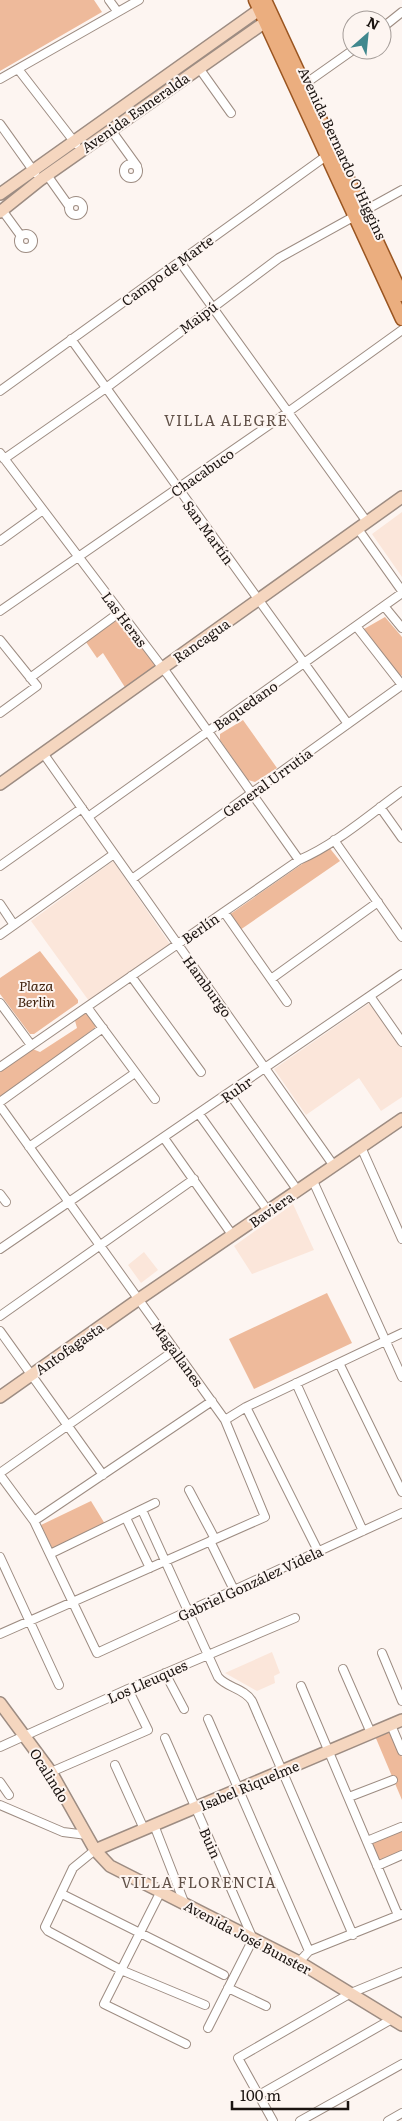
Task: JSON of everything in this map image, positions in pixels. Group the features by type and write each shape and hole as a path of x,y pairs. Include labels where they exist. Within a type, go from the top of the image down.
{"main road":[{"name":"Avenida Bernardo O'Higgins","path":"262,3 360,214 402,295"},
{"name":"Avenida Bernardo O'Higgins","path":"360,214 402,319"}],"street":[{"path":"109,0 117,11"},
{"path":"0,79 138,0"},
{"name":"Avenida Esmeralda","path":"1,211 40,175 262,3"},
{"path":"392,20 402,12"},
{"name":"Avenida Esmeralda","path":"78,146 111,130 269,19"},
{"path":"301,86 342,58"},
{"path":"199,68 232,113"},
{"path":"18,69 78,146"},
{"path":"0,124 40,175 69,206"},
{"path":"111,130 137,166"},
{"name":"Campo de Marte","path":"0,391 331,152"},
{"name":"Avenida Esmeralda","path":"0,194 40,175"},
{"name":"Maipú","path":"3,459 106,388 212,306 279,258 402,190"},
{"path":"1,211 21,236"},
{"path":"180,262 288,412 362,525 402,592"},
{"name":"Chacabuco","path":"0,611 288,412 402,330"},
{"name":"San Martín","path":"71,340 348,724"},
{"name":"Las Heras","path":"3,459 162,668 299,860"},
{"name":"Rancagua","path":"0,784 402,497"},
{"path":"0,541 43,510"},
{"name":"Baquedano","path":"88,817 402,592"},
{"path":"384,606 402,628"},
{"path":"30,678 120,612"},
{"path":"356,626 402,685"},
{"path":"0,640 36,686 0,713"},
{"name":"General Urrutia","path":"132,879 402,685"},
{"name":"Hamburgo","path":"43,753 267,1067 334,1166"},
{"name":"Berlín","path":"0,1067 299,860 313,854 334,840 402,791"},
{"path":"380,807 402,838"},
{"path":"0,866 82,808"},
{"path":"334,840 402,937"},
{"path":"0,935 114,854"},
{"path":"270,979 378,902"},
{"path":"0,904 14,925"},
{"path":"224,912 287,1002"},
{"name":"Ruhr","path":"0,1248 69,1203 402,974"},
{"path":"130,976 201,1072"},
{"path":"370,996 402,1042"},
{"path":"0,1003 31,1045"},
{"path":"87,1007 155,1099"},
{"path":"0,1102 103,1028"},
{"path":"29,1147 135,1072"},
{"path":"229,1093 298,1191"},
{"name":"Magallanes","path":"0,1106 225,1420 265,1517 213,1540"},
{"path":"199,1114 268,1211"},
{"name":"Baviera","path":"139,1299 402,1119"},
{"path":"164,1138 233,1236"},
{"path":"361,1147 402,1240"},
{"path":"0,1316 194,1179"},
{"path":"312,1181 402,1377"},
{"path":"0,1194 6,1202"},
{"name":"Antofagasta","path":"0,1397 139,1299"},
{"path":"0,1331 103,1475"},
{"path":"225,1420 246,1407 402,1333"},
{"path":"73,1603 34,1521 0,1474 175,1350"},
{"path":"339,1363 402,1492"},
{"path":"296,1383 363,1531"},
{"path":"34,1521 212,1401"},
{"path":"246,1407 318,1551"},
{"path":"189,1490 234,1590"},
{"path":"50,1554 155,1504"},
{"path":"142,1510 221,1680 249,1696 353,1935"},
{"name":"Gabriel González Videla","path":"73,1603 97,1652 402,1513"},
{"path":"126,1518 150,1568"},
{"path":"0,1634 213,1540"},
{"path":"0,1557 59,1685"},
{"name":"Los Lleuques","path":"0,1747 128,1689 295,1618"},
{"path":"382,1653 402,1701"},
{"path":"344,1669 371,1733"},
{"path":"165,1673 184,1709"},
{"path":"298,1962 309,1951 353,1935 400,1914 377,1866 301,1686"},
{"path":"50,1772 148,1730 128,1689"},
{"name":"Ocalindo","path":"0,1703 50,1772 95,1850"},
{"path":"208,1719 309,1951"},
{"name":"Isabel Riquelme","path":"95,1850 402,1720"},
{"path":"391,1725 402,1751"},
{"name":"Buin","path":"165,1738 252,1939"},
{"path":"115,1765 149,1827 184,1902"},
{"path":"348,1797 392,1780"},
{"path":"0,1782 9,1795"},
{"path":"0,1804 62,1832 87,1835"},
{"path":"367,1841 401,1827"},
{"path":"95,1850 73,1868 45,1927 48,1932 121,1970 205,2005"},
{"name":"Avenida José Bunster","path":"95,1850 110,1866 184,1902 298,1962 397,2022"},
{"path":"377,1866 402,1856"},
{"path":"161,1891 104,2004 186,2044"},
{"path":"62,1894 224,1975"},
{"path":"208,2028 252,1939"},
{"path":"273,2121 238,2058 351,1993 402,1972"},
{"path":"228,1988 266,2006"},
{"path":"259,2095 397,2022"},
{"path":"300,2121 402,2064"},
{"path":"388,2121 402,2113"}],"shaded area":[{"path":"402,512 402,577 372,534"},
{"path":"113,861 170,944 89,1001 31,921"},
{"path":"371,1002 402,1046 402,1097 381,1111 359,1078 306,1115 274,1069"},
{"path":"293,1204 314,1250 252,1274 234,1246"},
{"path":"144,1252 158,1270 141,1283 128,1265"},
{"path":"272,1652 280,1673 274,1676 275,1683 257,1691 225,1673"}],"green space":[{"path":"0,0 94,0 102,12 0,71"},
{"path":"121,617 161,669 128,692 103,653 97,658 86,642"},
{"path":"385,617 402,637 402,675 400,677 364,629"},
{"path":"243,720 277,768 255,782 248,780 220,740 220,734"},
{"path":"328,846 340,861 240,930 229,915"},
{"name":"Plaza Berlin","path":"40,951 78,1000 78,1003 34,1034 30,1034 0,994 0,978"},
{"path":"85,1010 96,1027 0,1099 0,1069 30,1048 40,1052 77,1028 74,1017"},
{"path":"327,1293 352,1343 254,1389 229,1339"},
{"path":"91,1501 105,1524 53,1550 41,1525"},
{"path":"390,1730 402,1757 402,1800 375,1736"},
{"path":"402,1829 402,1853 379,1862 370,1842"}],"district":[{"name":"VILLA ALEGRE","path":"226,419"},
{"name":"VILLA FLORENCIA","path":"199,1881"}]}
